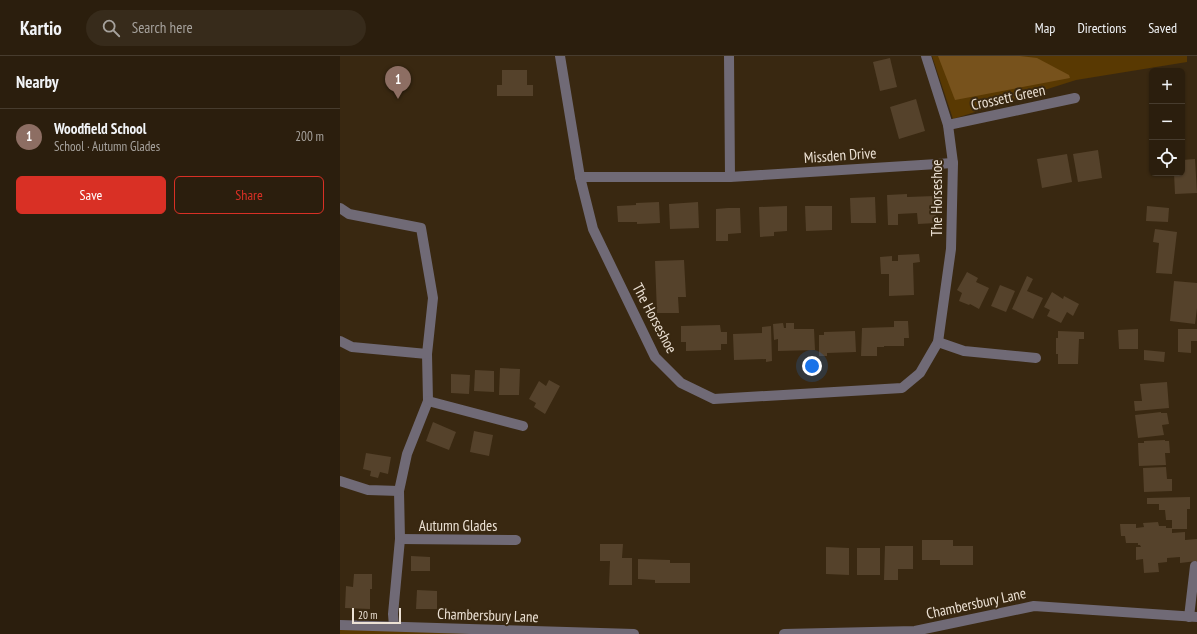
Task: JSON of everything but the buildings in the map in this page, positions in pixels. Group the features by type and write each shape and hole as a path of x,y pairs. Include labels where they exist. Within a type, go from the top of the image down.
{"street":[{"name":"The Horseshoe","path":"560,56 580,177 593,229 655,358 681,383 714,399 902,388 920,373 938,342 951,250 953,163 948,125 926,56"},
{"path":"729,56 730,177"},
{"name":"Crossett Green","path":"948,125 1075,98"},
{"name":"Missden Drive","path":"580,177 730,177 953,163"},
{"name":"Autumn Glades","path":"340,208 349,214 421,228 433,298 427,354 428,401 407,454 399,491 400,539 393,614 394,626"},
{"path":"340,341 352,347 427,354"},
{"path":"938,342 964,350 1036,358"},
{"path":"428,401 523,426"},
{"path":"340,481 368,490 399,491"},
{"name":"Autumn Glades","path":"400,539 516,540"},
{"path":"1193,617 1195,566"},
{"name":"Chambersbury Lane","path":"784,634 915,631 1034,606 1193,617"},
{"name":"Chambersbury Lane","path":"340,625 634,634"}],"shaded area":[{"path":"932,56 1187,56 1187,62 1076,80 953,119"},
{"path":"938,56 1020,56 1037,58 1069,75 1070,78 955,100"},
{"path":"340,626 481,634 340,634"}],"place":[{"name":"Woodfield School","path":"398,99"}]}
